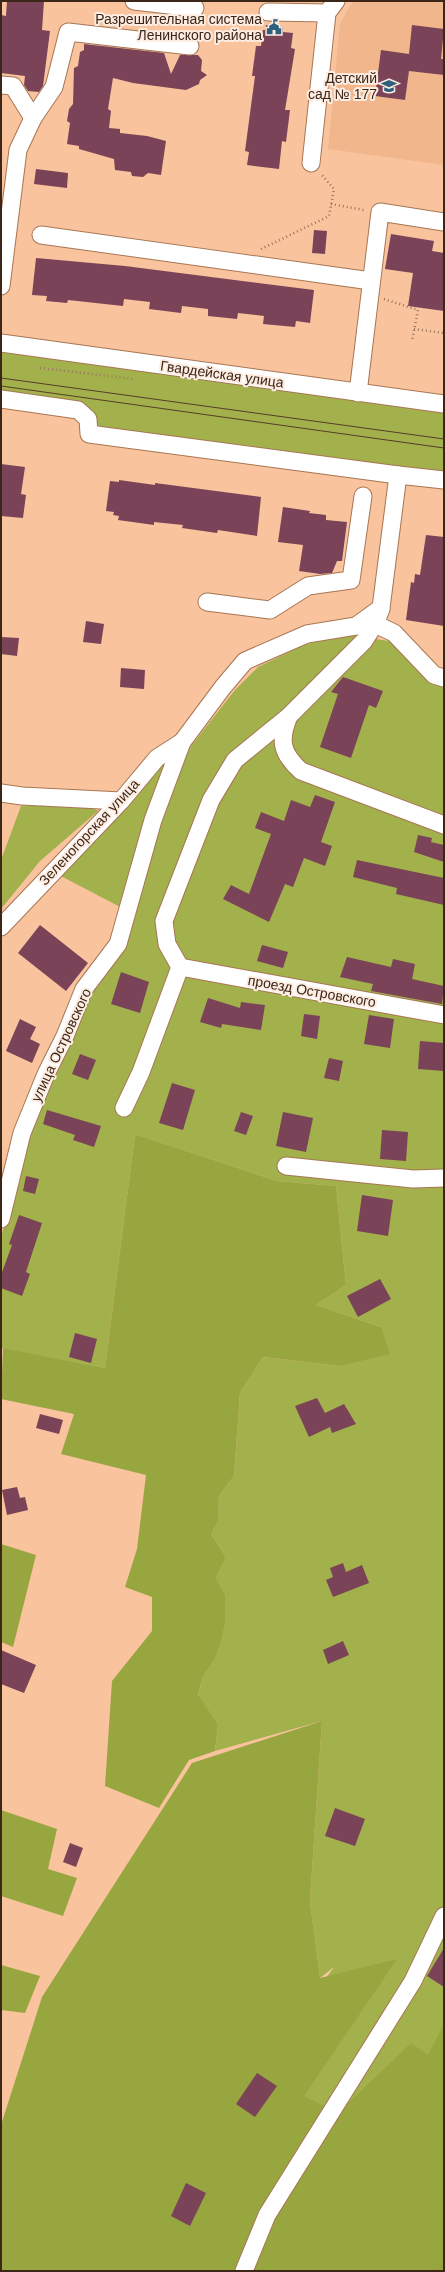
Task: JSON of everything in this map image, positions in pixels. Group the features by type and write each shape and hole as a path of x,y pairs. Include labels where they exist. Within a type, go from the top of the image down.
{"street":[{"path":"134,1 195,8"},
{"path":"268,12 332,7 311,163"},
{"path":"1,286 18,150 33,118 54,87 68,32 190,46"},
{"path":"1,85 13,86 33,118"},
{"path":"358,392 380,212 444,222"},
{"path":"41,235 371,281"},
{"name":"Гвардейская улица","path":"1,343 444,404"},
{"path":"1,399 78,410 88,419 89,434 444,480"},
{"path":"124,1108 141,1072 180,967 166,944 164,922 211,800 235,760 290,716 364,641 378,616 398,475"},
{"path":"207,602 270,610 308,586 351,580 363,496"},
{"path":"378,616 434,675 444,678"},
{"path":"182,742 223,686 245,661 307,634 356,626 378,616"},
{"path":"290,716 282,733 284,748 290,761 300,771 444,825"},
{"name":"Зеленогорская улица","path":"1,927 121,801 157,758 182,742"},
{"name":"улица Островского","path":"1,1219 22,1133 46,1074 65,1036 84,989 118,944 153,820 182,742"},
{"path":"1,793 22,796 121,801"},
{"name":"проезд Островского","path":"180,967 444,1015"},
{"path":"286,1166 413,1178 444,1178"},
{"path":"244,2271 267,2215 413,1982 444,1916"}],"path":[{"path":"244,263 249,255 329,216 334,189"},
{"path":"331,204 380,212"},
{"path":"378,296 418,310 412,341"},
{"path":"414,329 444,333"},
{"path":"440,2271 444,2262"}],"shaded area":[{"name":"Детский сад № 177","path":"353,1 444,1 444,165 328,149 340,23"}],"green space":[{"path":"1,351 444,413 444,474 98,427 94,419 1,393"},
{"path":"348,635 389,641 444,682 444,2220 118,2271 334,1967 320,1978 310,1901 322,1721 215,1751 218,1724 198,1696 203,1677 213,1662 225,1594 214,1578 226,1557 211,1534 218,1522 219,1496 234,1476 240,1393 263,1357 340,1366 381,1327 316,1305 346,1285 336,1186 277,1181 135,1134 105,1368 1,1348 1,1238 22,1149 52,1075 103,971 180,766 191,746 235,690 258,667 302,646 327,638"},
{"path":"165,763 124,909 59,875 157,767"},
{"path":"91,805 98,811 40,861 1,909 1,860 21,806"},
{"path":"135,1134 277,1181 336,1186 346,1285 316,1305 381,1327 390,1354 340,1366 263,1357 240,1393 234,1476 219,1496 218,1522 211,1534 226,1557 215,1578 225,1594 225,1622 220,1645 213,1662 203,1677 198,1695 218,1724 215,1751 189,1760 159,1808 105,1786 112,1681 152,1631 152,1597 125,1587 137,1549 146,1475 61,1454 74,1414 1,1399 3,1348 105,1368"},
{"path":"1,1544 36,1555 13,1647 1,1642"},
{"path":"322,1721 310,1901 320,1978 397,1959 304,2096 338,2113 411,2043 428,2055 444,2024 444,2271 1,2271 1,2125 42,1997 192,1763"},
{"path":"1,1810 57,1829 48,1869 77,1878 63,1916 1,1896"},
{"path":"1,1965 40,1976 25,2013 1,2010"}],"building":[{"path":"7,1 44,1 42,30 50,31 43,86 39,92 28,91 24,85 25,76 1,73 1,15 6,16"},
{"path":"266,25 283,27 283,32 293,33 291,48 295,49 285,110 290,110 286,142 282,141 279,169 247,165 249,152 245,151 255,76 252,76 256,46 261,46 263,30 265,30"},
{"path":"412,25 444,29 441,59 444,59 444,75 409,71 405,100 375,96 381,50 409,54"},
{"path":"84,44 164,53 171,74 180,55 198,55 202,60 201,71 207,75 200,80 199,84 186,90 133,83 113,78 108,109 111,111 109,128 120,129 120,133 147,136 166,141 161,175 148,173 143,177 132,176 131,172 115,170 114,159 79,149 79,146 67,144 70,123 67,121 69,109 73,104 74,68 78,66 80,52 84,50"},
{"path":"36,169 68,173 67,188 34,184"},
{"path":"314,230 327,231 325,254 312,253"},
{"path":"391,234 434,241 432,251 444,253 444,311 408,306 413,273 385,269"},
{"path":"36,258 125,266 314,290 310,323 296,321 295,327 263,324 264,316 238,313 237,319 208,316 208,309 182,306 181,313 149,309 150,302 124,299 123,306 68,300 67,303 46,301 47,296 32,295"},
{"path":"1,464 25,467 21,494 26,495 23,518 1,516"},
{"path":"119,480 155,485 155,483 261,497 257,536 218,530 217,533 182,528 183,525 154,522 154,525 118,520 119,516 113,515 114,512 106,511 110,481 119,482"},
{"path":"283,507 326,515 326,520 347,522 342,561 337,561 332,573 320,574 299,571 303,545 278,542"},
{"path":"426,535 444,537 444,626 406,620 411,582 414,583 415,574 420,575"},
{"path":"86,621 104,624 101,644 83,642"},
{"path":"1,637 19,638 17,656 1,654"},
{"path":"121,668 145,670 144,689 120,687"},
{"path":"343,677 383,691 376,708 369,705 351,758 320,747 338,694 331,692"},
{"path":"315,795 335,802 321,842 332,846 325,866 304,858 293,887 285,884 269,922 223,899 231,885 249,894 271,834 255,828 261,812 284,821 291,800 310,807"},
{"path":"418,835 432,838 431,842 444,845 444,862 414,852"},
{"path":"357,860 444,878 444,905 396,894 397,888 353,877"},
{"path":"40,925 88,963 66,991 18,953"},
{"path":"262,945 288,952 283,968 257,961"},
{"path":"347,957 391,967 393,959 415,964 412,979 444,986 442,1004 371,991 373,984 340,977"},
{"path":"121,972 149,982 140,1013 111,1004"},
{"path":"208,998 240,1008 241,1002 265,1005 261,1030 222,1024 221,1028 200,1022"},
{"path":"304,1014 320,1016 317,1039 301,1036"},
{"path":"369,1015 394,1019 390,1048 364,1044"},
{"path":"20,1019 36,1027 30,1039 40,1044 32,1063 6,1051"},
{"path":"420,1041 444,1043 444,1071 418,1069"},
{"path":"80,1054 96,1060 88,1080 72,1074"},
{"path":"329,1058 343,1061 339,1081 324,1078"},
{"path":"172,1083 195,1090 183,1130 159,1123"},
{"path":"47,1110 101,1126 94,1147 73,1140 75,1135 43,1124"},
{"path":"241,1112 253,1116 246,1135 234,1131"},
{"path":"283,1112 313,1118 306,1152 276,1146"},
{"path":"382,1130 408,1132 406,1161 380,1159"},
{"path":"26,1176 39,1179 35,1194 23,1191"},
{"path":"362,1195 393,1200 388,1236 357,1231"},
{"path":"19,1215 42,1223 26,1272 30,1274 22,1296 1,1288 1,1275 12,1245 9,1244"},
{"path":"380,1279 391,1299 358,1317 347,1296"},
{"path":"75,1333 97,1339 91,1363 69,1357"},
{"path":"317,1398 325,1413 344,1404 356,1424 332,1433 330,1427 309,1437 295,1406"},
{"path":"40,1414 63,1420 59,1434 36,1428"},
{"path":"17,1487 20,1498 25,1497 28,1510 7,1515 2,1490"},
{"path":"343,1563 346,1572 362,1565 369,1583 333,1597 326,1580 333,1577 330,1568"},
{"path":"343,1641 349,1655 328,1664 323,1650"},
{"path":"1,1650 36,1665 24,1693 1,1684"},
{"path":"335,1808 365,1819 355,1846 325,1836"},
{"path":"70,1843 83,1848 76,1867 63,1862"},
{"path":"444,1948 444,1987 427,1976"},
{"path":"257,2073 277,2086 255,2117 236,2104"},
{"path":"186,2183 206,2193 190,2226 171,2216"}],"tram line":[{"path":"1,378 444,439"},
{"path":"1,386 444,448"}],"place":[{"name":"Разрешительная система Ленинского района","path":"274,27"},
{"name":"Детский сад № 177","path":"389,86"}]}
